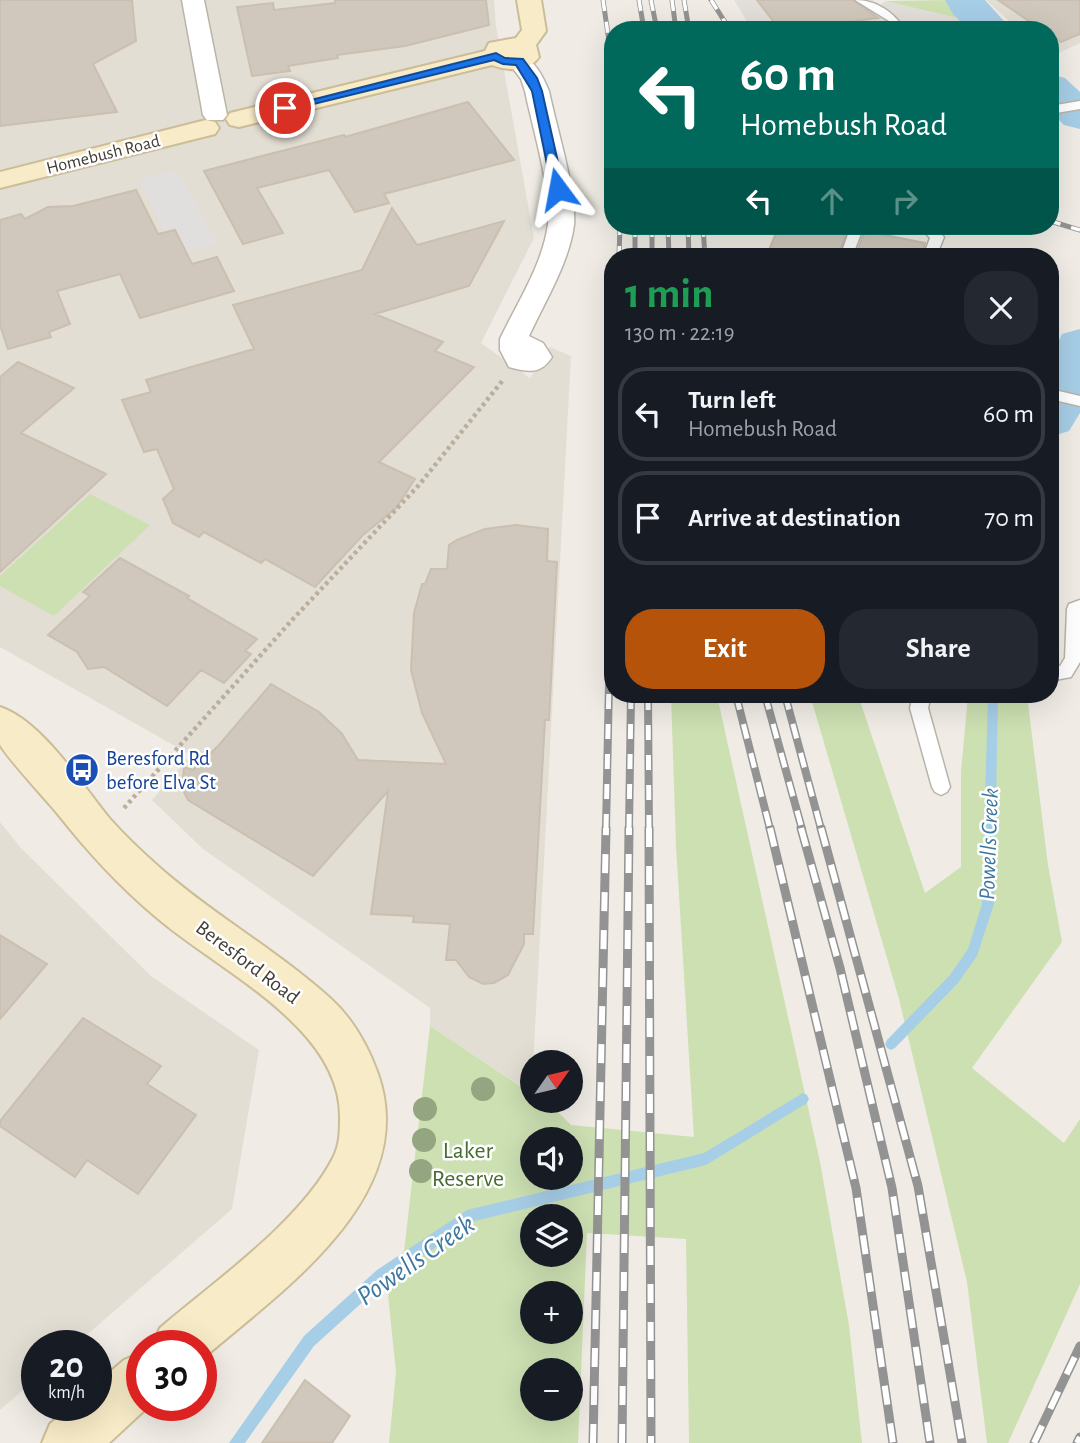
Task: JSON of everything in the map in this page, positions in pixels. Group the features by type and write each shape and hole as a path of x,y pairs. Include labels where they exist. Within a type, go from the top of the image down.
{"main road":[{"path":"512,55 534,32 529,0"},
{"name":"Homebush Road","path":"0,180 220,121 512,55"},
{"name":"Beresford Road","path":"0,723 41,764 99,836 170,903 317,1016 338,1041 355,1070 364,1104 365,1137 353,1171 333,1201 298,1239 196,1330"},
{"path":"69,1443 126,1392"}],"street":[{"path":"193,0 220,121"},
{"path":"512,55 532,78 537,91 561,203 561,224 555,251 516,350"}],"lane":[{"path":"860,0 894,21"},
{"path":"1059,109 1080,106"},
{"path":"1059,396 1080,401"},
{"path":"1059,673 1065,672 1073,659 1075,609 1080,606"},
{"path":"920,703 919,708 941,787"}],"path":[{"path":"99,836 293,619 419,485 516,350"}],"shaded area":[{"path":"0,0 494,0 496,26 534,238 481,343 530,378 550,347 571,356 534,1050 520,1050 520,1085 430,1026 430,1008 203,849 152,800 191,755 0,647"},
{"path":"734,0 873,0 880,5 885,1 967,21 747,21"},
{"path":"986,0 1080,0 1080,43 1059,53 1059,21 1009,21"},
{"path":"177,170 218,243 177,255 138,180"},
{"path":"0,822 21,848 151,976 259,1050 232,1209 92,1330 21,1330 21,1392 0,1410"}],"green space":[{"path":"952,0 952,6 966,20 885,1"},
{"path":"90,494 150,525 54,616 0,586 0,576"},
{"name":"Laker Reserve","path":"671,703 719,703 820,1162 849,1325 862,1443 689,1443 686,1239 587,1233 583,1326 583,1281 520,1281 520,1344 582,1344 582,1358 520,1358 520,1421 579,1421 578,1443 389,1443 396,1372 388,1295 412,1257 403,1260 430,1026 520,1086 520,1113 559,1113 571,1125 694,1137 676,847"},
{"path":"812,703 861,703 925,893 961,867 961,772 967,703 1028,703 1048,865 1062,942 972,1068 1064,1143 1080,1119 1080,1284 1008,1443 987,1443 967,1282 899,999"}],"building":[{"path":"0,0 132,0 136,41 93,64 117,112 0,126"},
{"path":"335,0 486,0 489,25 405,46 337,55 338,58 288,66 290,71 252,76 237,7 273,3 274,10 335,3"},
{"path":"757,0 853,0 878,18 854,21 773,21"},
{"path":"998,0 1080,0 1080,34 1061,42 1059,21 1029,21"},
{"path":"468,102 514,160 384,194 389,203 355,212 329,170 257,188 283,233 243,244 204,171 344,135 345,137"},
{"path":"136,190 158,234 175,230 192,264 217,257 234,291 140,318 120,274 57,291 70,324 49,332 51,337 8,349 0,325 0,220 21,214 25,219 48,207 73,206"},
{"path":"392,208 417,245 504,221 469,286 375,314 443,342 435,351 474,367 379,462 415,479 396,508 363,535 315,587 265,559 261,563 204,532 199,537 173,523 163,499 174,489 157,449 144,452 122,400 151,392 146,380 254,349 233,305 362,270"},
{"path":"775,235 845,235 841,248 770,248"},
{"path":"863,235 885,235 925,243 924,248 858,248"},
{"path":"18,362 74,388 21,433 106,474 0,572 0,377"},
{"path":"516,525 548,529 547,561 557,562 549,720 545,720 533,934 524,934 524,944 508,975 494,983 483,984 469,977 456,960 446,960 450,924 413,922 414,916 371,914 388,791 313,876 188,800 182,788 184,767 193,770 219,745 271,684 319,712 342,734 358,760 446,764 422,713 411,670 414,613 422,584 425,584 431,569 447,569 449,545 485,529"},
{"path":"120,558 189,596 187,598 257,639 245,651 251,654 224,683 201,670 167,706 104,667 88,669 77,652 48,635 90,596 83,592"},
{"path":"0,935 47,964 0,1019"},
{"path":"83,1018 161,1066 147,1084 196,1115 138,1194 87,1160 75,1177 0,1126 0,1121"},
{"path":"305,1380 350,1416 332,1443 262,1443"}],"waterway":[{"name":"Powells Creek","path":"965,0 983,21"},
{"name":"Powells Creek","path":"1059,96 1080,116"},
{"name":"Powells Creek","path":"1059,402 1068,385 1080,346"},
{"name":"Powells Creek","path":"891,1044 954,979 973,952 988,904 993,703"},
{"name":"Powells Creek","path":"236,1443 309,1341 382,1275 472,1215 706,1159 803,1099"}],"railway":[{"path":"603,0 606,21"},
{"path":"639,0 642,21"},
{"path":"651,0 655,21"},
{"path":"672,0 675,21"},
{"path":"684,0 688,21"},
{"path":"711,0 724,21"},
{"path":"1059,224 1080,230"},
{"path":"619,248 620,235"},
{"path":"635,235 635,248"},
{"path":"652,235 652,248"},
{"path":"668,235 669,248"},
{"path":"688,235 689,248"},
{"path":"704,235 704,248"},
{"path":"606,829 609,703"},
{"path":"629,829 631,703"},
{"path":"648,703 649,829"},
{"path":"738,703 770,829"},
{"path":"767,703 802,829"},
{"path":"787,703 821,829"},
{"path":"593,1443 606,828"},
{"path":"622,1443 629,828"},
{"path":"649,828 651,1443"},
{"path":"770,828 856,1188 893,1443"},
{"path":"801,828 840,968 892,1188 930,1443"},
{"path":"821,828 918,1186 962,1443"},
{"path":"1034,1443 1080,1346"},
{"path":"1077,1443 1080,1437"}],"place":[{"name":"Beresford Rd before Elva St","path":"82,770"}],"route":[{"path":"285,108 496,56 503,61 519,62 532,78 537,91 558,189"}]}
